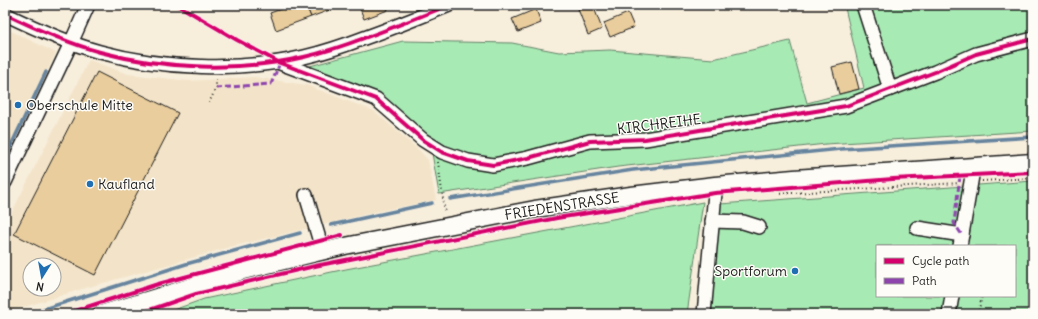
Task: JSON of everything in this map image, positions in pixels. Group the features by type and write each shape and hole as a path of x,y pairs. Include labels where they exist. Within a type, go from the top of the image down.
{"main road":[{"name":"FRIEDENSTRASSE","path":"101,314 239,272 360,243 535,209 715,185 794,178 1033,162"}],"street":[{"path":"5,182 9,163 72,43 88,5"},
{"path":"5,14 72,43 126,58 184,66 247,66 280,63 335,49 449,5"},
{"path":"863,5 890,89"},
{"name":"KIRCHREIHE","path":"280,63 376,99 423,140 442,152 468,161 493,165 528,158 590,141 645,139 846,106 935,72 976,54 1033,39"},
{"path":"917,228 961,241 972,176 971,166"},
{"path":"704,314 712,221 716,193 715,185"},
{"path":"306,195 323,252"},
{"path":"712,221 743,222 759,227"},
{"path":"949,314 952,297"}],"path":[{"path":"209,103 216,88 217,82"},
{"path":"442,152 437,163 445,214"},
{"path":"770,194 1033,178"},
{"path":"978,314 982,297"}],"shaded area":[{"name":"Oberschule Mitte","path":"5,28 56,53 5,158"},
{"name":"Kaufland","path":"89,60 128,74 189,81 254,77 306,85 374,111 420,151 428,160 436,200 380,211 234,246 62,295 62,257 22,257 22,297 56,297 5,313 5,226"}],"green space":[{"path":"862,5 1033,5 1033,131 826,144 618,167 439,194 432,153 377,97 306,67 403,41 512,43 559,52 610,50 713,59 790,41 807,103 864,88 845,8"},
{"name":"Sportforum","path":"1033,181 1033,314 710,314 720,204"},
{"path":"703,202 687,314 162,314 204,299 346,269"}],"building":[{"path":"292,5 306,5 311,17 276,30 270,13"},
{"path":"306,5 343,5 311,17"},
{"path":"386,5 388,10 364,19 359,6"},
{"path":"588,5 593,5 602,29 588,35 578,9"},
{"path":"536,9 541,23 518,32 512,19"},
{"path":"628,13 634,27 610,37 604,23"},
{"path":"852,62 859,89 839,94 832,67"},
{"name":"Kaufland","path":"97,72 178,113 95,275 14,234"}],"waterway":[{"path":"5,158 46,72"},
{"path":"450,199 633,170 841,149 1033,137"},
{"path":"331,225 432,203"},
{"path":"28,314 186,264 300,233"}],"marked path":[{"path":"216,88 271,84 280,63 277,61"},
{"path":"960,176 954,223 962,235"}],"cycle path":[{"path":"178,5 237,40 280,63 376,99 423,140 442,152 468,161 493,165 528,158 590,141 645,139 846,106 935,72 976,54 1033,39"},
{"path":"5,14 64,40 124,58 175,65 228,66 279,62 320,53 344,46 449,5"},
{"path":"138,314 196,294 315,266 557,218 715,193 893,179 1033,172"},
{"path":"65,314 158,284 342,235"}],"place":[{"name":"Oberschule Mitte","path":"18,105"},
{"name":"Kaufland","path":"90,184"},
{"name":"Sportforum","path":"795,271"}]}
